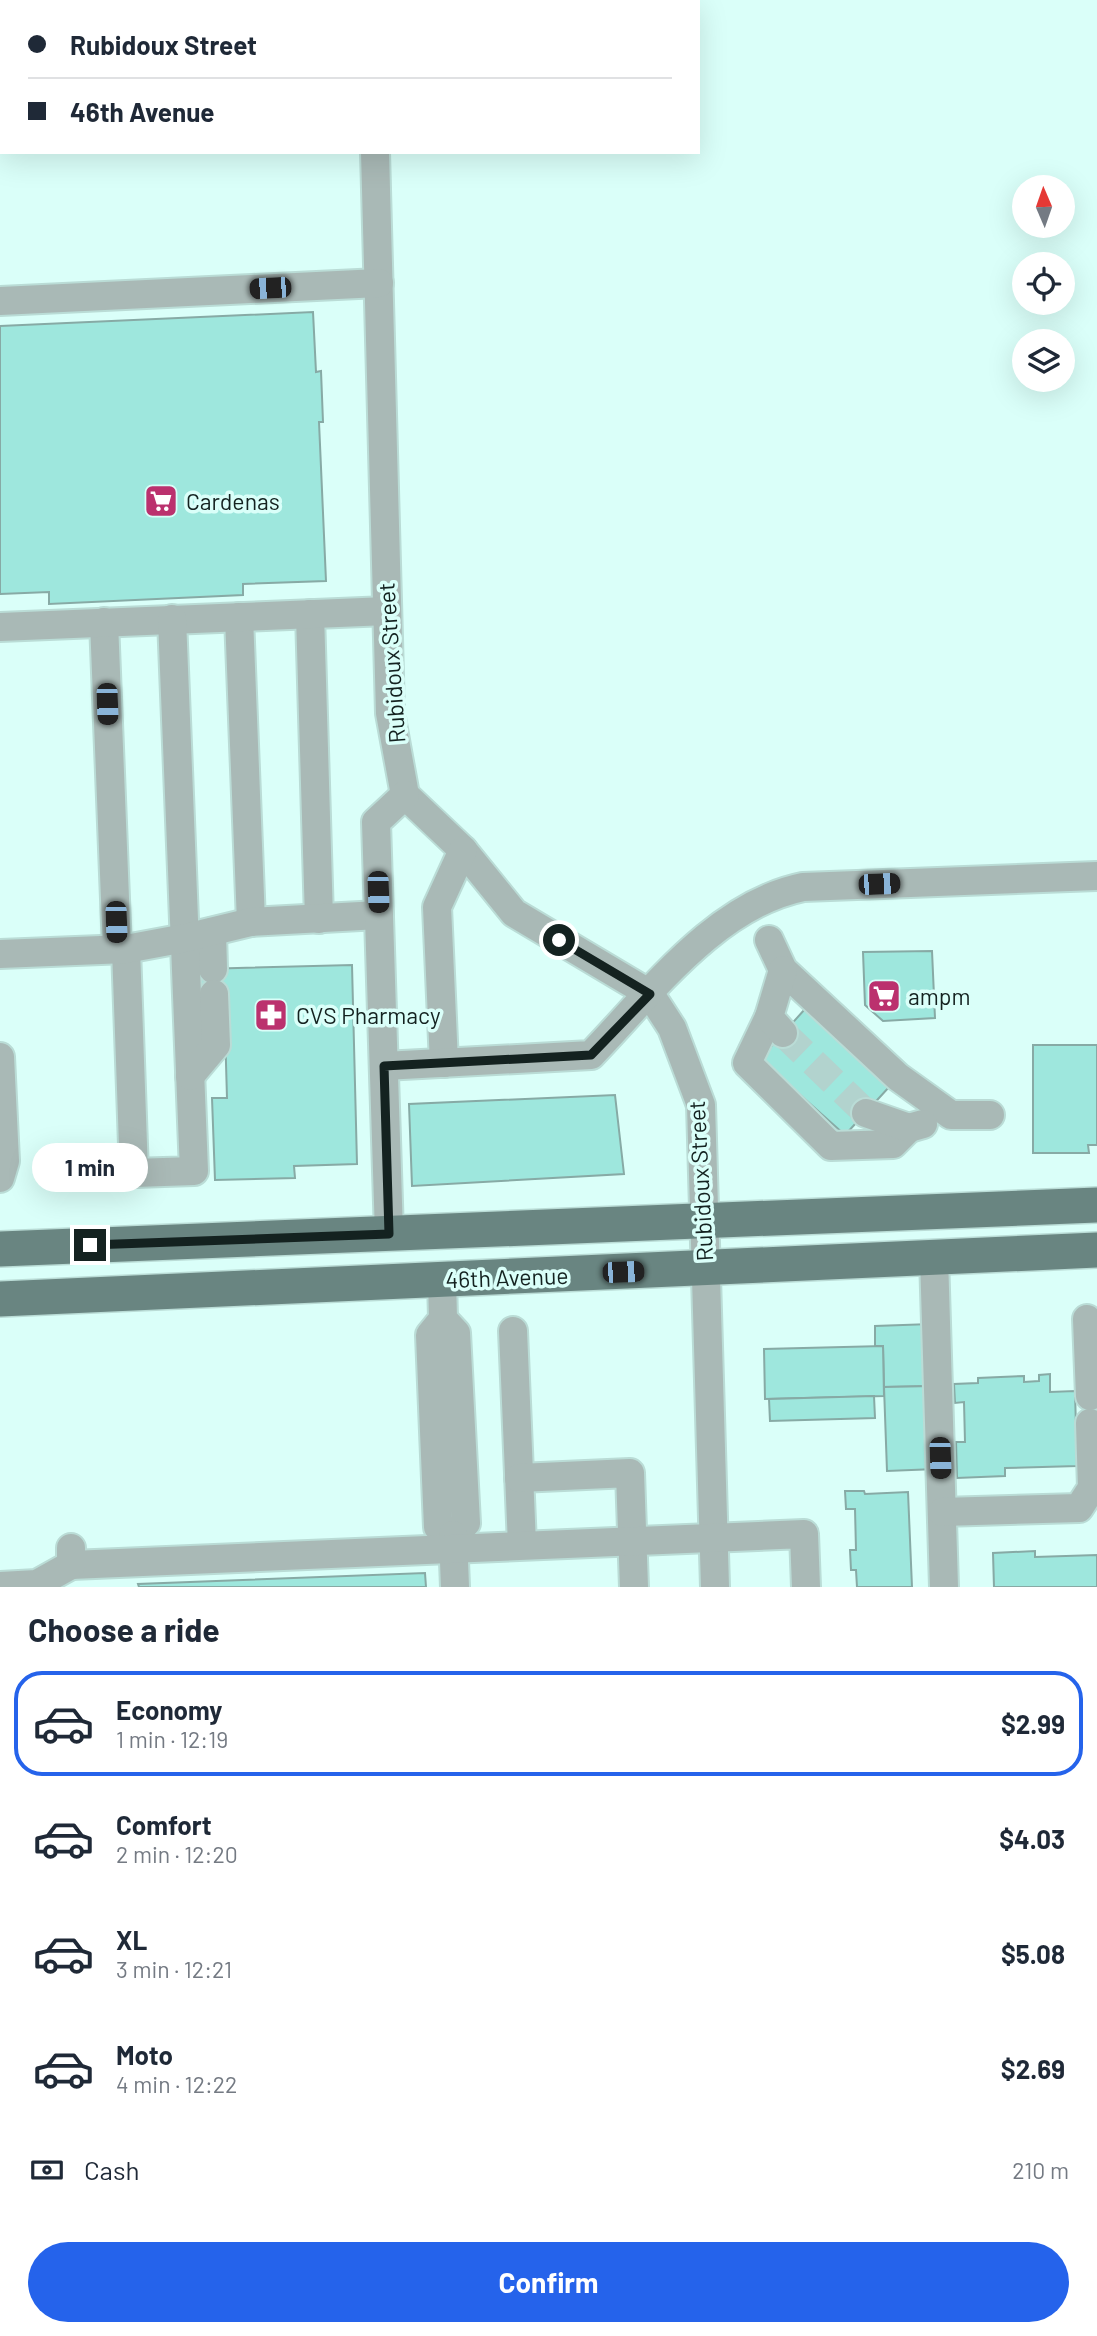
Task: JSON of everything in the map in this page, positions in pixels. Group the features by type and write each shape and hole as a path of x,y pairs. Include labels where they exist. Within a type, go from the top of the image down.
{"main road":[{"name":"46th Avenue","path":"0,1249 1097,1205"},
{"path":"65,1296 70,1246"},
{"name":"46th Avenue","path":"0,1299 1097,1250"}],"street":[{"name":"Rubidoux Street","path":"375,154 390,713 405,796 463,850 514,913 650,994 671,1028 701,1105 715,1587"},
{"path":"0,301 379,283"},
{"path":"0,626 387,611"},
{"path":"310,614 319,919"},
{"path":"239,617 251,922"},
{"path":"104,622 134,1173 194,1171 172,619"},
{"path":"389,1234 376,822 405,796"},
{"path":"444,1063 437,907 463,850"},
{"path":"384,1066 591,1055 681,958 719,927 758,902 782,892 803,887 1097,876"},
{"path":"0,954 122,949 251,922 379,915"},
{"path":"190,1076 216,1045 212,932"},
{"path":"769,940 783,970 898,1077 951,1115"},
{"path":"783,970 776,1025 747,1063 831,1146 893,1144 909,1128 951,1115 990,1115"},
{"path":"0,1057 5,1161 0,1178"},
{"path":"866,1113 909,1128"},
{"path":"934,1257 944,1587"},
{"path":"442,1279 443,1319 430,1335 438,1527 453,1542 455,1587"},
{"path":"942,1512 1079,1508 1093,1488 1087,1319"},
{"path":"513,1331 522,1545"},
{"path":"519,1478 630,1473 634,1587"},
{"path":"0,1586 37,1584 71,1557 453,1542 522,1545 804,1534 806,1587"}],"building":[{"name":"Cardenas","path":"313,312 316,372 321,371 323,422 319,422 326,581 243,584 243,595 49,604 49,592 0,594 0,326"},
{"path":"932,951 935,1018 883,1021 865,1005 863,952"},
{"name":"CVS Pharmacy","path":"352,965 357,1164 294,1166 295,1178 215,1180 212,1098 227,1098 224,994 201,994 201,969"},
{"path":"805,1009 890,1086 845,1135 760,1059"},
{"path":"1033,1045 1097,1045 1097,1145 1088,1145 1089,1153 1033,1153"},
{"path":"615,1095 624,1174 412,1186 409,1104"},
{"path":"931,1324 933,1386 884,1387 883,1346 875,1346 875,1326"},
{"path":"883,1346 884,1396 765,1399 764,1349"},
{"path":"1050,1374 1050,1392 1075,1391 1077,1466 1005,1468 1005,1476 957,1478 956,1442 965,1442 964,1402 955,1403 954,1384 978,1383 978,1378 1024,1376 1024,1382 1039,1381 1039,1375"},
{"path":"933,1386 936,1469 887,1471 884,1387"},
{"path":"874,1396 875,1418 770,1421 769,1399"},
{"path":"845,1491 864,1491 865,1494 908,1492 912,1587 857,1587 856,1570 851,1570 850,1550 856,1550 855,1509 846,1509"},
{"path":"1035,1551 1035,1557 1097,1555 1097,1587 994,1587 993,1553"},
{"path":"425,1573 426,1587 139,1587 138,1584"}],"tunnel":[{"path":"783,1033 866,1113"}],"place":[{"name":"Cardenas","path":"161,501"},
{"name":"ampm","path":"884,996"},
{"name":"CVS Pharmacy","path":"271,1015"}],"route":[{"path":"90,1245 389,1234 384,1066 591,1055 650,994 559,940"}]}
